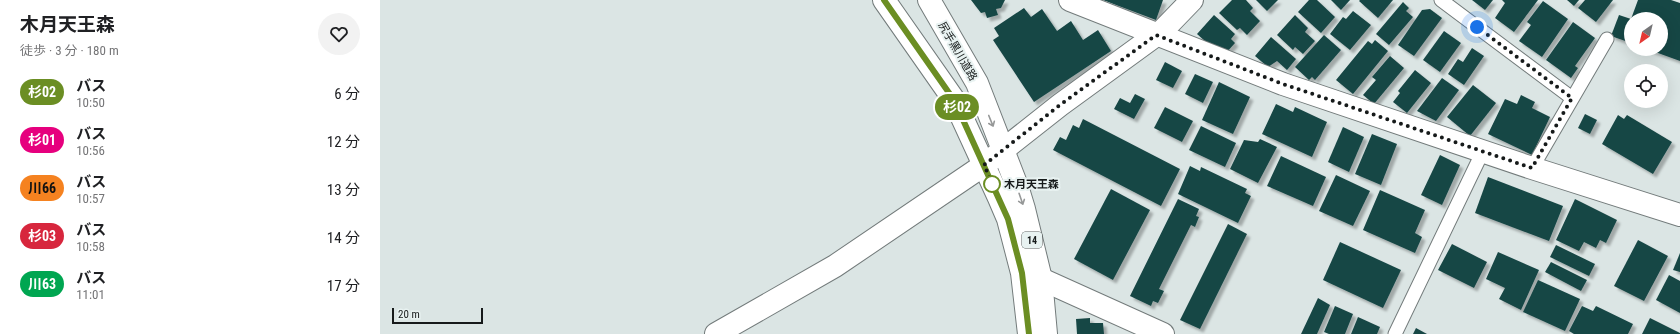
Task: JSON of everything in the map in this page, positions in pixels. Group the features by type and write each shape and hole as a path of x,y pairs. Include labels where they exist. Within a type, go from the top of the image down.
{"street":[{"name":"14","path":"884,0 954,100 984,165 1010,227 1022,273 1029,334"},
{"name":"尻手黒川道路","path":"929,0 976,83 1003,150 1024,209 1041,279 1046,334"},
{"path":"1070,0 1283,84 1532,168 1680,215"},
{"path":"716,334 835,266 984,165 1060,105 1156,35 1192,0"},
{"path":"1041,279 1163,334"}],"lane":[{"path":"1441,0 1572,98"},
{"path":"1532,168 1607,39"},
{"path":"1395,334 1483,151"}],"building":[{"path":"971,0 1005,0 1001,8 996,9 998,15 987,18 985,12 981,13"},
{"path":"1103,0 1163,0 1156,20"},
{"path":"1232,0 1246,0 1253,8 1250,11 1260,21 1247,35 1240,28 1237,30 1219,13"},
{"path":"1256,0 1278,0 1267,11"},
{"path":"1309,0 1317,0 1335,17 1321,33 1298,12"},
{"path":"1331,0 1350,0 1341,10"},
{"path":"1393,0 1378,18 1359,1"},
{"path":"1472,0 1493,0 1485,10"},
{"path":"1502,0 1538,0 1514,32 1495,18 1505,3"},
{"path":"1567,0 1579,0 1574,6"},
{"path":"1585,0 1613,0 1596,22 1578,8"},
{"path":"1638,0 1671,0 1680,3 1680,61 1666,56 1668,56 1668,12 1634,12"},
{"path":"1543,1 1568,19 1542,57 1519,41 1531,25 1527,22"},
{"path":"1403,2 1409,8 1406,11 1413,17 1389,45 1376,34"},
{"path":"1024,8 1031,17 1042,9 1057,31 1071,21 1083,40 1098,30 1111,51 1034,102 993,40 999,36 994,28"},
{"path":"1430,9 1442,18 1414,56 1398,45 1422,10"},
{"path":"1353,11 1371,25 1350,50 1330,34 1343,17 1346,19"},
{"path":"1214,15 1235,34 1231,39 1235,43 1226,53 1214,49 1197,34"},
{"path":"1295,15 1308,28 1305,32 1315,41 1303,54 1295,47 1293,50 1277,35"},
{"path":"1619,15 1624,17 1624,41 1611,36"},
{"path":"1573,22 1595,38 1575,66 1578,68 1571,78 1546,60"},
{"path":"1444,31 1461,43 1440,72 1423,60"},
{"path":"1324,35 1341,50 1315,80 1312,77 1309,80 1295,67"},
{"path":"1271,37 1296,59 1287,70 1277,61 1268,67 1255,56"},
{"path":"1375,40 1388,51 1353,94 1336,80 1368,41 1372,44"},
{"path":"1472,48 1484,56 1464,85 1448,74 1458,59 1463,62"},
{"path":"1390,56 1404,68 1374,104 1363,95 1376,80 1372,77"},
{"path":"1165,62 1182,71 1173,88 1156,80"},
{"path":"1415,70 1431,83 1407,113 1393,102 1400,93 1398,91"},
{"path":"1195,74 1213,82 1203,103 1185,94"},
{"path":"1442,78 1459,90 1436,121 1417,111"},
{"path":"1219,82 1250,97 1233,134 1202,120"},
{"path":"1473,85 1496,103 1470,136 1447,117"},
{"path":"1135,94 1145,99 1134,119 1114,109 1120,98 1130,103"},
{"path":"1521,95 1535,102 1532,108 1550,117 1532,155 1488,134 1505,99 1517,104"},
{"path":"1276,104 1293,112 1295,107 1327,122 1312,157 1262,134"},
{"path":"1165,107 1193,121 1182,142 1154,128"},
{"path":"1585,114 1597,120 1590,134 1578,128"},
{"path":"1618,115 1624,119 1627,115 1672,142 1653,174 1602,144"},
{"path":"1083,119 1180,169 1161,206 1053,150 1060,137 1066,140 1073,125 1079,128"},
{"path":"1201,126 1236,143 1225,167 1189,150"},
{"path":"1343,127 1364,137 1349,172 1328,162"},
{"path":"1372,134 1397,144 1381,185 1355,174"},
{"path":"1260,139 1277,147 1258,183 1230,169 1244,140 1258,142"},
{"path":"1440,155 1460,165 1442,205 1421,195"},
{"path":"1281,156 1326,177 1313,206 1267,186"},
{"path":"1190,166 1200,171 1201,167 1247,189 1245,193 1251,196 1238,223 1178,194"},
{"path":"1336,175 1370,191 1353,226 1319,211"},
{"path":"1488,177 1563,206 1549,241 1475,213"},
{"path":"1111,189 1150,210 1113,280 1074,259"},
{"path":"1380,190 1425,210 1415,233 1422,237 1415,253 1363,230"},
{"path":"1178,199 1199,209 1196,216 1199,217 1195,227 1191,225 1159,289 1164,291 1158,303 1153,301 1151,306 1130,296"},
{"path":"1575,199 1617,220 1606,243 1600,240 1596,248 1584,242 1579,251 1556,240"},
{"path":"1228,224 1247,234 1200,329 1180,320"},
{"path":"1638,240 1668,256 1644,301 1614,286"},
{"path":"1340,242 1401,270 1383,308 1323,280"},
{"path":"1452,244 1487,262 1474,288 1438,270"},
{"path":"1556,245 1595,264 1589,276 1550,257"},
{"path":"1498,252 1539,270 1521,310 1499,299 1505,288 1486,279"},
{"path":"1680,253 1680,272 1673,270"},
{"path":"1551,262 1587,280 1581,291 1545,272"},
{"path":"1669,275 1680,281 1680,313 1656,300"},
{"path":"1538,280 1580,299 1565,331 1523,312"},
{"path":"1318,298 1330,305 1317,334 1301,334"},
{"path":"1335,306 1353,314 1345,334 1329,334 1324,332"},
{"path":"1582,306 1593,311 1596,306 1633,324 1628,334 1574,334 1569,331"},
{"path":"1358,317 1380,327 1377,334 1351,334"},
{"path":"1090,318 1090,323 1103,323 1104,334 1077,334 1076,319"},
{"path":"1650,318 1680,333 1680,334 1642,334"},
{"path":"1416,328 1427,334 1413,334"}],"bus line":[{"name":"杉02","path":"884,0 954,100 1008,219 1022,273 1029,334"}],"place":[{"name":"木月天王森","path":"992,184"}],"route":[{"path":"992,184 994,187 984,165 1060,105 1156,35 1283,84 1532,168 1572,98 1477,27"}]}
